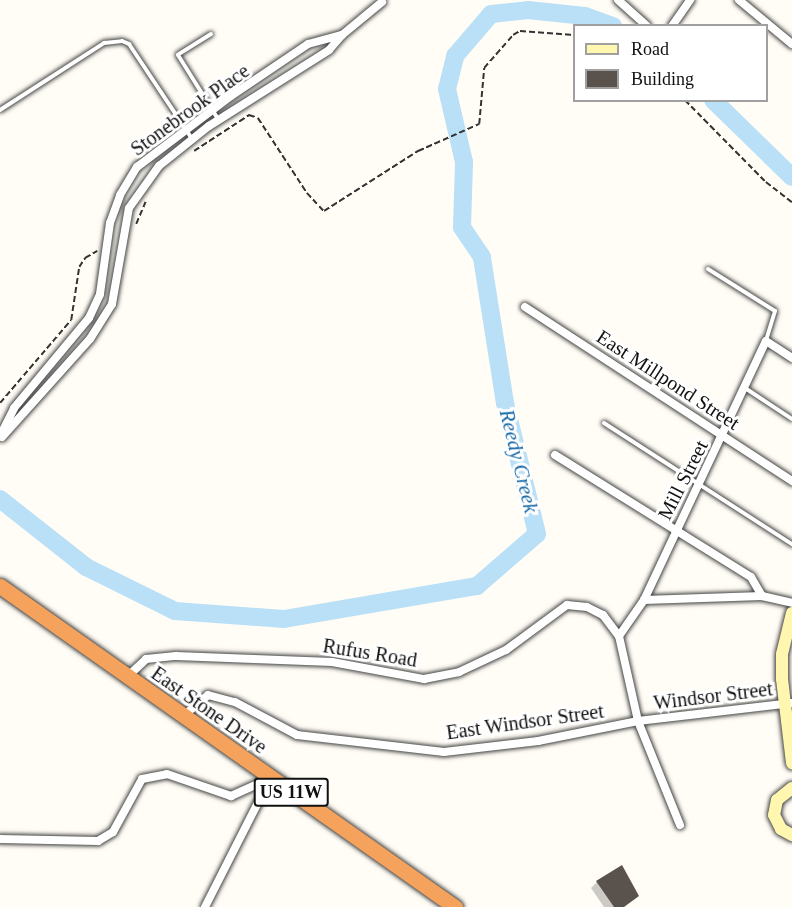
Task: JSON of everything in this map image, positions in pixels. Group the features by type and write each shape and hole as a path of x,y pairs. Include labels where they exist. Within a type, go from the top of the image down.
{"highway":[{"name":"East Stone Drive","path":"0,586 126,678 455,907"}],"main road":[{"path":"792,613 782,654 792,763"},
{"path":"792,788 781,794 774,807 777,822 792,835"}],"street":[{"path":"618,0 645,24"},
{"path":"673,24 690,0"},
{"path":"739,0 768,24"},
{"name":"Stonebrook Place","path":"0,438 90,339 112,304 129,208 159,166 219,120 329,50 342,35 361,23 382,2"},
{"path":"768,24 792,44"},
{"name":"Stonebrook Place","path":"0,438 14,408 88,318 100,294 110,223 120,195 137,167 185,129 308,44 342,35"},
{"name":"East Millpond Street","path":"525,307 792,481"},
{"path":"766,341 792,358"},
{"name":"Mill Street","path":"619,636 644,600 724,435 766,341"},
{"path":"555,455 751,577 762,596"},
{"path":"644,600 762,596 792,603"},
{"name":"Rufus Road","path":"126,678 146,659 176,656 332,662 424,679 459,672 506,650 567,605 587,607 603,615 619,636"},
{"path":"619,636 638,721 680,825"},
{"name":"East Windsor Street","path":"182,717 208,694 236,702 297,735 444,752 538,741 638,721"},
{"name":"Windsor Street","path":"638,721 788,704"},
{"path":"0,839 98,842 113,832 142,779 167,774 231,796 271,778"},
{"path":"205,907 271,778"}],"lane":[{"path":"212,34 178,55 219,120"},
{"path":"0,110 104,43 122,41 129,44 192,139"},
{"path":"708,269 775,311 766,341"},
{"path":"745,388 792,419"},
{"path":"604,423 792,544"}],"path":[{"path":"187,155 249,115 258,118 307,193 324,211 418,151 478,123 484,68 504,42 520,31 573,35"},
{"path":"687,102 766,182 792,202"},
{"path":"123,246 146,201"},
{"path":"0,403 71,320 79,267 85,258 107,248"}],"building":[{"path":"622,865 639,896 624,907 614,907 596,881"}],"waterway":[{"name":"Reedy Creek","path":"0,499 86,567 175,611 284,619 477,586 537,534 505,403 482,257 462,227 464,162 447,89 455,56 491,14 528,10 585,16 607,24"},
{"name":"Reedy Creek","path":"715,102 792,177"}]}
